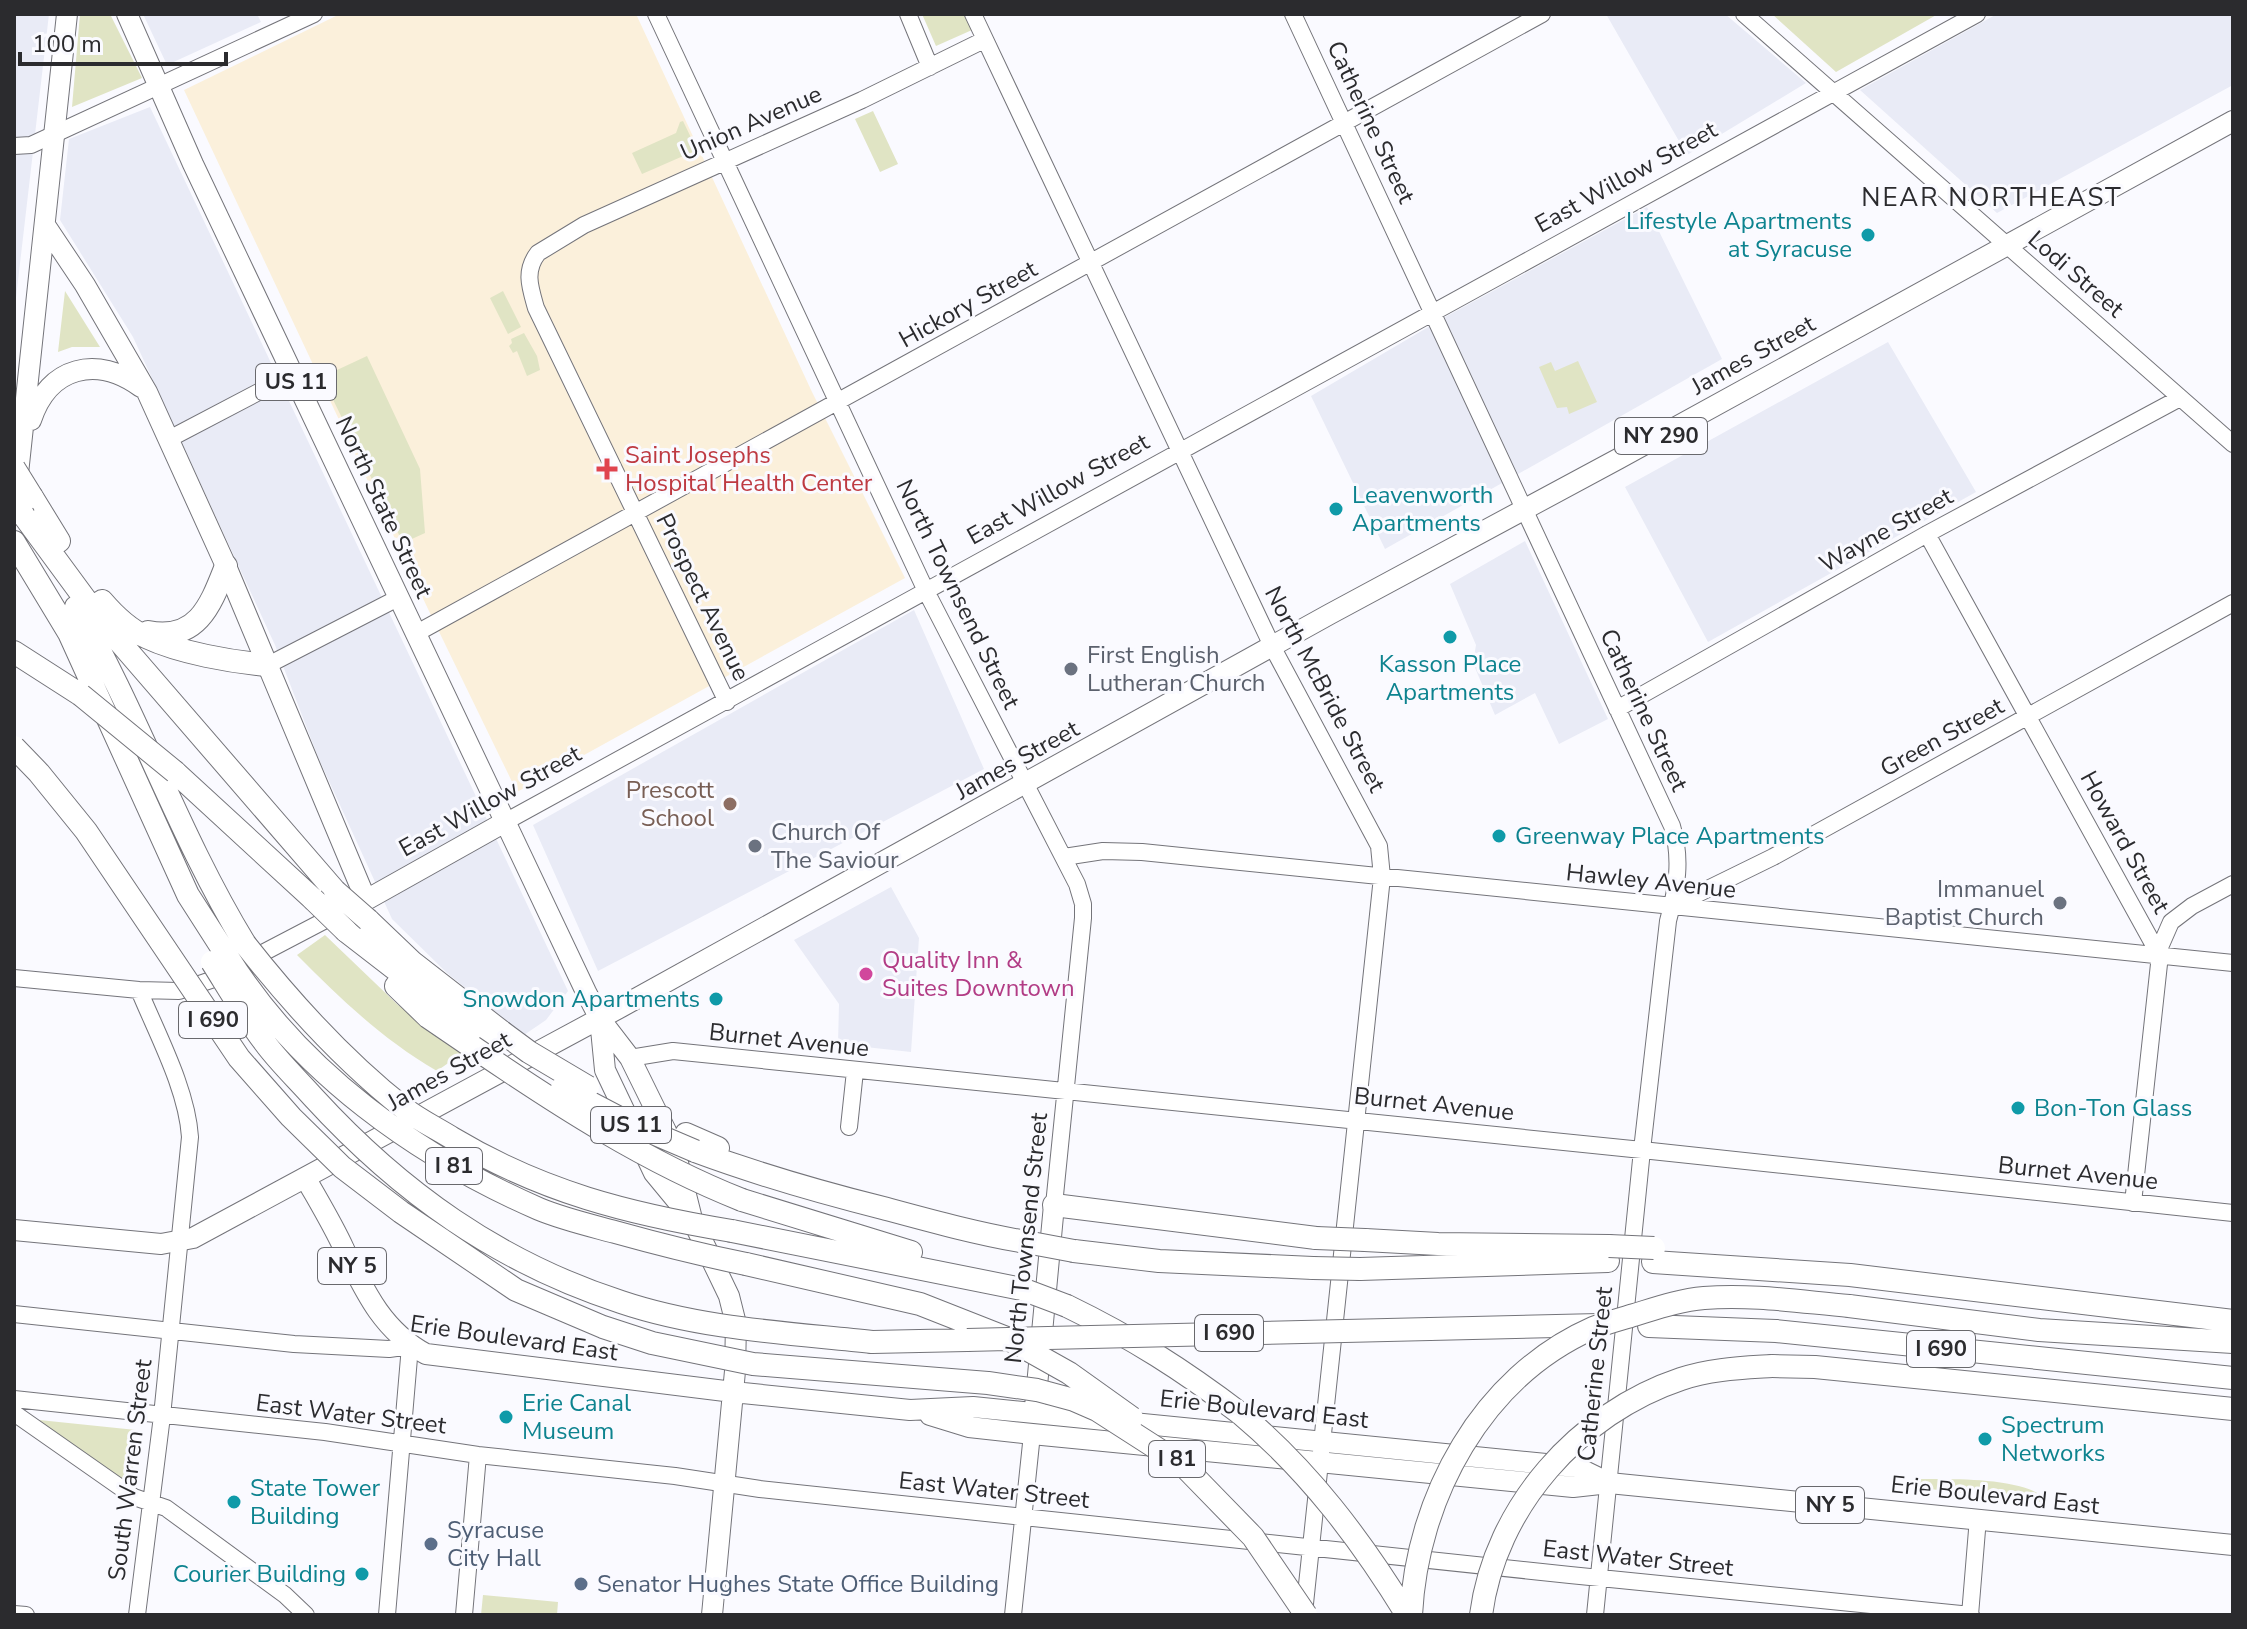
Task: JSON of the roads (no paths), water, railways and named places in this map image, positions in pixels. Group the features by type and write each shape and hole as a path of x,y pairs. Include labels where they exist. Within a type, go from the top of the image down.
{"highway":[{"path":"17,463 21,508 99,618 335,891 367,910 412,962 537,1090 701,1184 742,1200 934,1258 1022,1289"},
{"path":"21,508 106,605 145,637 178,648 244,663 268,665"},
{"name":"I 81","path":"21,508 94,638 144,741 182,829 229,955 291,1002 340,1053 408,1111 512,1170 584,1198 639,1215 1022,1289 1067,1306 1129,1337 1186,1373 1241,1414 1304,1474 1356,1535 1409,1615"},
{"name":"I 81","path":"18,548 69,633 188,895 246,986 311,1060 384,1122 489,1185 571,1221 684,1251 920,1304 1012,1341 1119,1406 1189,1469 1253,1537 1305,1615"},
{"path":"133,629 166,634 195,623 211,604 226,566"},
{"path":"14,652 81,695 175,772 313,899 428,1017 488,1040 510,1057 588,1102 664,1140 690,1143 757,1175 982,1234 1074,1251 1159,1261 1360,1269 1608,1253"},
{"name":"I 690","path":"14,747 86,831 239,1058 291,1117 342,1167 401,1212 458,1249 620,1318 716,1337 872,1342 1649,1326 1776,1331 2233,1378"},
{"path":"229,955 266,1046 337,1123 399,1181 457,1224 500,1250 541,1271 622,1303 663,1314 761,1331 872,1342"},
{"path":"1054,1205 1316,1238 1653,1255 1850,1275 2233,1321"},
{"path":"458,1249 516,1290 591,1323 652,1343 753,1364 988,1383 1037,1390 1097,1410 1189,1469"},
{"path":"1409,1615 1421,1541 1436,1498 1459,1450 1483,1415 1513,1381 1568,1341 1595,1327 1677,1302 1752,1297 2039,1330 2233,1342"},
{"path":"1481,1615 1493,1561 1520,1507 1554,1463 1576,1440 1625,1403 1684,1378 1714,1371 1772,1366 1815,1367 2233,1409"}],"main road":[{"path":"17,463 67,14"},
{"name":"North State Street","path":"127,14 193,164 600,1019 630,1058 666,1131 678,1163 692,1219"},
{"name":"James Street","path":"14,1230 161,1244 193,1238 600,1019 1330,614 2233,121"},
{"path":"45,225 85,285 147,392 226,566 367,910"},
{"path":"17,463 41,397 63,375 77,370 101,369 124,375 147,392"},
{"name":"East Willow Street","path":"367,910 505,822"},
{"name":"North State Street","path":"600,1019 605,1070 654,1173 692,1219 717,1268 734,1312 737,1343 733,1392"},
{"name":"NY 5","path":"306,1179 344,1247 360,1285 394,1333 410,1346"},
{"name":"North Townsend Street","path":"1033,1424 1054,1205"},
{"name":"Erie Boulevard East","path":"410,1346 426,1354 733,1392 910,1410 969,1427 1033,1424 1321,1440 1576,1467 1609,1483"},
{"name":"US 11","path":"712,1615 733,1392"},
{"name":"Erie Boulevard East","path":"1033,1424 1319,1462 1573,1487 1609,1483 2233,1545"}],"street":[{"path":"14,146 31,145 314,14"},
{"name":"North Townsend Street","path":"656,14 926,591 1077,884 1083,904 1054,1205"},
{"path":"908,14 930,67"},
{"name":"North McBride Street","path":"973,14 1273,648 1379,846 1382,877 1354,1120 1305,1615"},
{"name":"Catherine Street","path":"1293,14 1677,842 1677,885 1642,1150 1595,1615"},
{"name":"Hickory Street","path":"415,634 1091,265 1542,14"},
{"name":"Lodi Street","path":"1744,14 2233,444"},
{"name":"East Willow Street","path":"505,822 1977,14"},
{"name":"Union Avenue","path":"538,253 584,225 862,100 984,40"},
{"name":"Prospect Avenue","path":"538,253 528,274 536,308 727,702"},
{"path":"169,439 293,374"},
{"name":"Wayne Street","path":"1617,709 1927,534 2180,398"},
{"name":"Howard Street","path":"1927,534 2157,954"},
{"path":"268,665 398,598"},
{"name":"Green Street","path":"1672,907 1773,857 2233,603"},
{"name":"Hawley Avenue","path":"1064,857 1103,851 1142,852 2233,963"},
{"path":"2133,1203 2159,964 2157,954 2171,922 2192,906 2233,884"},
{"name":"East Willow Street","path":"14,978 179,991 195,987 367,910"},
{"name":"South Warren Street","path":"137,1615 171,1331 189,1122 179,1088 139,990"},
{"name":"Burnet Avenue","path":"630,1058 673,1051 2233,1213"},
{"path":"849,1127 855,1071"},
{"name":"Erie Boulevard East","path":"14,1314 294,1344 389,1349 410,1346"},
{"path":"387,1615 410,1346"},
{"name":"East Water Street","path":"14,1399 403,1443 478,1455 675,1476 725,1485 1970,1615"},
{"path":"14,1413 134,1497 166,1508 285,1595 306,1615"},
{"path":"1013,1615 1033,1424"},
{"path":"464,1615 478,1455"},
{"path":"1970,1615 1978,1518"},
{"path":"14,1614 26,1615"}],"place":[{"name":"Lifestyle Apartments at Syracuse","path":"1868,235"},
{"name":"Saint Josephs Hospital Health Center","path":"607,469"},
{"name":"Leavenworth Apartments","path":"1336,509"},
{"name":"Kasson Place Apartments","path":"1450,637"},
{"name":"First English Lutheran Church","path":"1071,669"},
{"name":"Prescott School","path":"730,804"},
{"name":"Greenway Place Apartments","path":"1499,836"},
{"name":"Church Of The Saviour","path":"755,846"},
{"name":"Immanuel Baptist Church","path":"2060,903"},
{"name":"Quality Inn & Suites Downtown","path":"866,974"},
{"name":"Snowdon Apartments","path":"716,999"},
{"name":"Bon-Ton Glass","path":"2018,1108"},
{"name":"Erie Canal Museum","path":"506,1417"},
{"name":"Spectrum Networks","path":"1985,1439"},
{"name":"State Tower Building","path":"234,1502"},
{"name":"Syracuse City Hall","path":"431,1544"},
{"name":"Courier Building","path":"362,1574"},
{"name":"Senator Hughes State Office Building","path":"581,1584"}],"district":[{"name":"NEAR NORTHEAST","path":"1992,197"}]}
